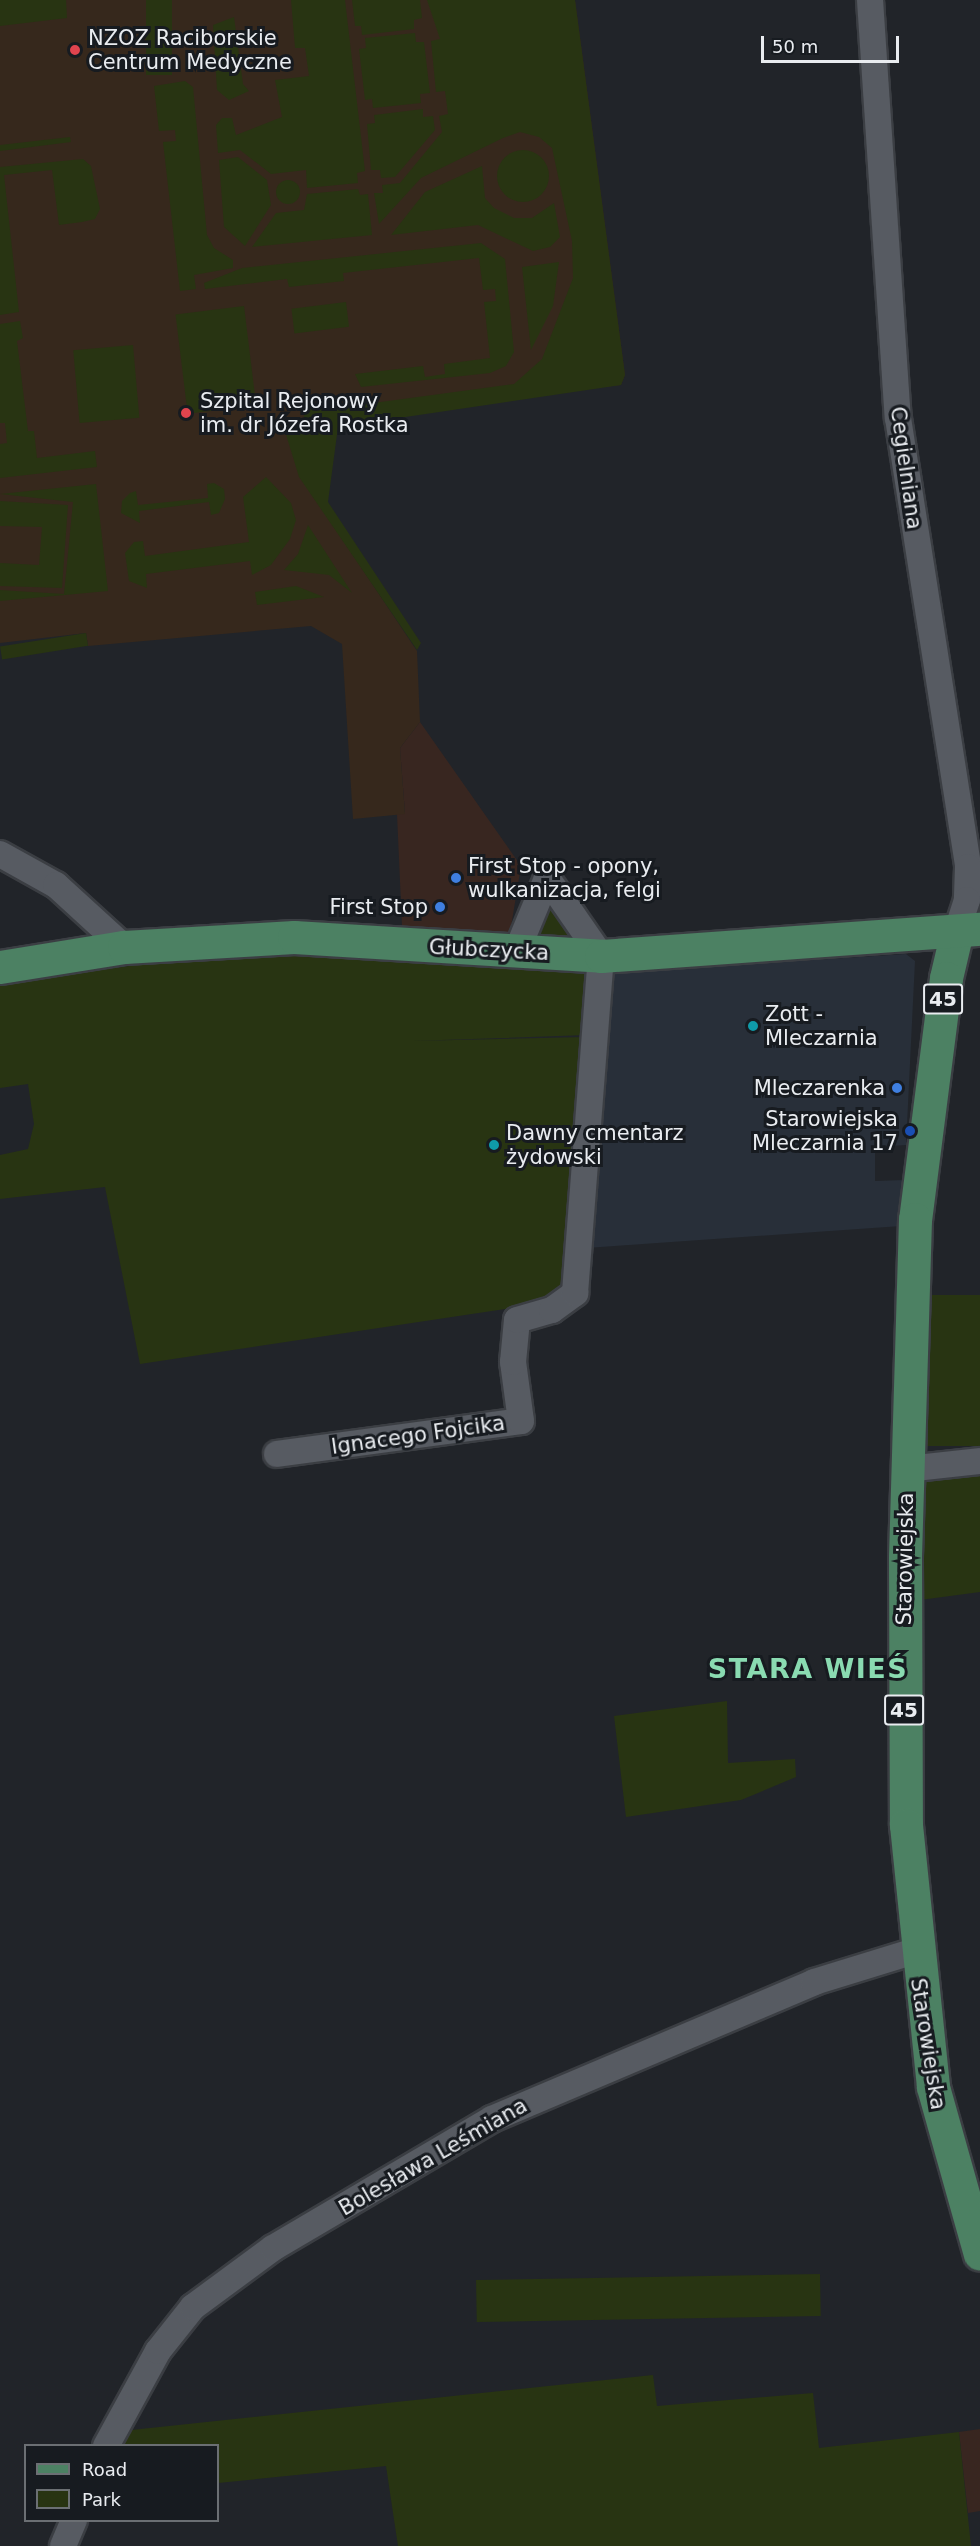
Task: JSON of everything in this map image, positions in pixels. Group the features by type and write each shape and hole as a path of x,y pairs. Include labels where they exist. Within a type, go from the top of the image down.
{"main road":[{"name":"Głubczycka","path":"0,967 123,947 294,937 516,953 602,956 968,930"},
{"name":"Starowiejska","path":"968,930 918,1189 907,1468 904,1690 912,1919 933,2087 980,2254"}],"street":[{"name":"Cegielniana","path":"870,0 898,418 968,867 968,930"},
{"path":"0,854 56,885 123,947"},
{"path":"516,953 547,878 602,956"},
{"name":"Ignacego Fojcika","path":"277,1454 521,1421 513,1362 518,1320 552,1310 575,1293 602,956"},
{"path":"907,1468 980,1461"},
{"name":"Bolesława Leśmiana","path":"107,2444 158,2351 193,2307 273,2248 492,2119 814,1982 908,1953"},
{"path":"63,2546 73,2522"}],"shaded area":[{"name":"Szpital Rejonowy im. dr Józefa Rostka","path":"0,0 575,0 625,375 621,385 326,419 314,497 417,651 420,722 400,748 405,814 353,819 342,644 311,626 88,646 86,633 0,643"},
{"path":"420,722 521,866 510,933 402,926 397,814 405,813 400,748"},
{"path":"906,954 915,961 906,1145 875,1147 875,1181 904,1180 901,1226 586,1248 608,973"},
{"path":"980,2429 980,2511 968,2513 959,2432"}],"green space":[{"path":"0,0 66,0 67,18 0,26"},
{"path":"146,0 172,0 172,75 146,75"},
{"path":"291,0 345,0 365,171 357,173 358,183 307,188 306,170 271,174 240,150 218,153 216,125 222,118 232,118 236,135 282,117 275,80 309,76 305,48 295,48"},
{"path":"352,0 420,0 422,18 414,20 414,29 362,35 361,26 355,26"},
{"path":"427,0 575,0 625,375 621,385 338,427 328,502 421,643 417,650 299,477 284,428 305,425 302,401 329,409 514,384 542,359 573,278 572,241 552,148 539,137 520,132 421,178 379,224 374,193 383,193 382,185 400,183 442,132 439,116 448,114 445,91 436,92 431,41 440,39"},
{"path":"234,17 243,84 249,91 229,100 217,90 213,25"},
{"path":"415,33 416,42 424,42 430,93 420,94 421,103 373,108 372,99 365,100 359,49 366,48 365,38"},
{"path":"185,81 193,87 207,235 214,248 233,260 233,268 194,275 196,289 180,291 163,142 176,141 175,130 159,131 154,86"},
{"path":"423,109 423,117 433,116 435,130 395,177 381,178 380,170 371,170 367,124 375,123 374,115"},
{"path":"70,137 71,142 0,151 0,145"},
{"path":"523,150 533,152 541,158 547,166 549,176 547,186 541,194 533,200 523,202 513,200 505,194 499,186 497,176 499,166 505,158 513,152"},
{"path":"238,157 267,180 271,205 245,246 224,227 219,160"},
{"path":"83,159 91,166 100,209 95,219 82,222 59,225 52,170 4,175 19,312 0,315 0,167"},
{"path":"482,166 485,198 494,208 514,218 532,218 554,203 560,237 550,247 533,251 478,225 391,235 425,192"},
{"path":"288,180 297,183 300,192 297,201 288,204 279,201 276,192 279,183"},
{"path":"358,189 360,195 368,194 372,235 252,247 276,213 304,210 307,194"},
{"path":"481,243 505,259 514,352 506,366 490,373 361,387 355,374 423,366 425,377 445,374 444,364 490,358 484,302 496,301 495,289 483,290 479,258 343,273 344,281 289,287 287,279 205,289 204,283 242,268"},
{"path":"559,262 553,306 531,350 522,267"},
{"path":"346,302 349,327 294,334 291,309"},
{"path":"244,306 256,405 188,414 176,314"},
{"path":"20,321 23,338 17,341 28,431 34,431 37,458 95,451 97,467 0,478 0,444 7,443 5,423 0,423 0,324"},
{"path":"133,345 139,418 80,423 73,350"},
{"path":"266,477 291,503 296,520 290,539 271,565 252,575 250,561 146,574 147,588 129,581 125,553 134,542 143,541 145,556 249,542 243,497"},
{"path":"214,483 224,489 225,499 219,513 211,515 209,502 139,511 140,523 121,513 122,501 130,493 136,491 138,505 208,498 207,484"},
{"path":"96,484 108,591 0,601 0,590 64,594 73,502 0,494"},
{"path":"0,501 68,505 62,588 0,586 0,563 39,565 42,527 0,526"},
{"path":"308,525 352,593 329,575 284,570 298,554"},
{"path":"296,586 324,597 257,605 255,592"},
{"path":"86,633 88,646 2,659 0,647"},
{"path":"549,901 576,939 533,938"},
{"path":"228,953 329,953 586,974 587,1035 411,1041 587,1037 568,1291 531,1305 140,1364 105,1187 0,1199 0,1155 28,1149 34,1124 28,1084 0,1088 0,983"},
{"path":"926,1295 980,1295 980,1446 926,1446"},
{"path":"980,1473 980,1592 920,1600 925,1479"},
{"path":"727,1701 728,1763 795,1759 796,1777 741,1800 626,1817 614,1716"},
{"path":"820,2274 821,2316 477,2322 476,2280"},
{"path":"653,2375 657,2406 813,2393 819,2448 959,2432 971,2546 398,2546 386,2466 219,2483 219,2444 116,2444 122,2431"}],"place":[{"name":"NZOZ Raciborskie Centrum Medyczne","path":"75,50"},
{"name":"Szpital Rejonowy im. dr Józefa Rostka","path":"186,413"},
{"name":"First Stop - opony, wulkanizacja, felgi","path":"456,878"},
{"name":"First Stop","path":"440,907"},
{"name":"Zott - Mleczarnia","path":"753,1026"},
{"name":"Mleczarenka","path":"897,1088"},
{"name":"Starowiejska Mleczarnia 17","path":"910,1131"},
{"name":"Dawny cmentarz żydowski","path":"494,1145"}],"district":[{"name":"STARA WIEŚ","path":"808,1669"}]}
